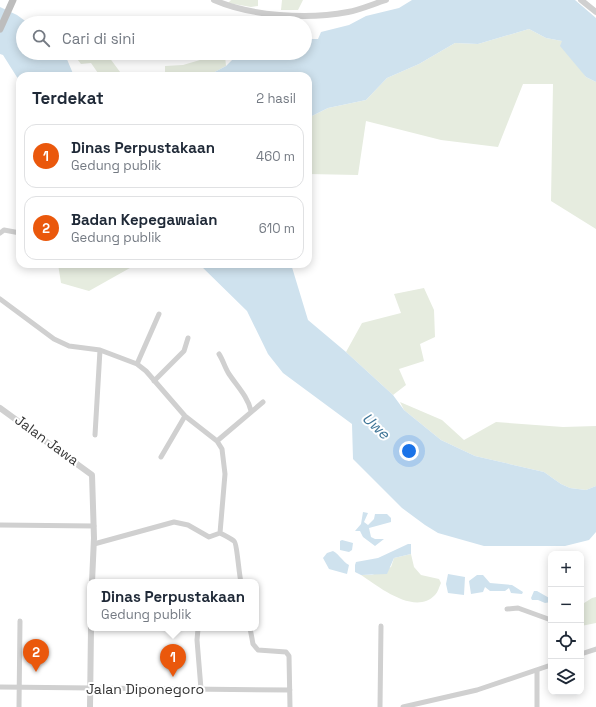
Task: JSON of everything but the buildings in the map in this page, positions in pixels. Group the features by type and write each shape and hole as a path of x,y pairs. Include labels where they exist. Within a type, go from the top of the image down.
{"main road":[{"path":"0,29 13,0"}],"street":[{"path":"214,0 230,6 252,11 325,16 349,12 386,0"},
{"path":"581,0 596,12"},
{"path":"0,233 4,230 16,232"},
{"path":"0,299 54,339 69,346 100,350 136,364 154,380 184,416 216,441 222,449 225,474 220,533"},
{"path":"136,364 158,314"},
{"path":"154,380 184,351 188,338"},
{"path":"95,436 100,350"},
{"path":"219,354 229,373 236,381 247,400 251,411"},
{"path":"216,441 251,411 264,402"},
{"name":"Jalan Jawa","path":"0,408 92,475 94,526"},
{"path":"160,457 184,416"},
{"path":"94,544 174,522 188,525 209,538 220,533"},
{"path":"0,525 94,526 92,579"},
{"path":"220,533 235,541 237,545 240,579"},
{"path":"507,609 518,608 548,619"},
{"path":"19,707 18,687 20,621"},
{"path":"380,707 381,626"},
{"path":"90,707 91,631"},
{"path":"198,631 197,640 201,689"},
{"path":"251,631 253,644 258,650 286,652 289,656 290,707"},
{"path":"584,653 596,649"},
{"path":"403,707 477,690 548,666"},
{"path":"537,671 537,707"},
{"name":"Jalan Diponegoro","path":"0,686 90,689 290,690"}],"shaded area":[{"path":"231,0 258,0 258,6 251,7 228,3"},
{"path":"282,0 303,0 298,10 281,10"},
{"path":"529,29 546,38 562,41 586,77 596,82 596,229 551,201 553,84 523,84 498,147 441,140 366,121 358,175 312,174 312,116 328,108 366,100 387,78 419,64 455,43 478,44"},
{"path":"78,60 111,60 120,72 97,72 91,63 81,64"},
{"path":"200,60 225,60 226,66 215,72 165,72 165,66 183,65"},
{"path":"59,268 130,268 89,291 61,283"},
{"path":"424,288 434,310 435,337 420,344 424,361 399,369 406,385 393,395 346,352 362,323 401,313 394,294"},
{"path":"400,402 442,420 464,440 496,422 563,427 596,426 596,486 586,490 570,488 561,484 544,472 475,456 441,440 404,410"},
{"path":"411,554 414,567 421,575 439,579 441,583 436,594 427,601 408,601 397,597 361,575 372,575 391,567 394,558"},
{"path":"596,597 596,623 584,625 584,603"}],"water":[{"path":"412,0 575,0 596,18 596,82 586,77 560,46 562,41 546,38 529,29 478,44 455,43 419,64 387,78 366,100 328,108 312,116 312,72 215,72 226,66 232,60 312,60 312,39 318,39 321,32 349,25 366,16 399,8"},
{"path":"0,7 18,16 16,16 16,60 67,60 72,72 16,72 16,76 3,55 0,54"},
{"name":"Uwe","path":"203,268 292,268 308,320 393,395 404,410 441,440 475,456 544,472 561,484 570,488 586,490 596,486 596,532 589,540 565,546 484,546 438,533 425,525 402,508 353,459 352,424 283,373 268,354 247,311"},
{"path":"363,512 368,513 364,522 368,525 374,519 375,514 387,514 391,518 391,522 369,528 371,537 375,539 384,539 375,546 363,537 360,531 355,531 361,524"},
{"path":"342,540 353,543 352,550 349,552 340,550 340,541"},
{"path":"411,544 411,554 394,558 387,574 361,575 355,572 356,562 378,558"},
{"path":"333,551 349,565 347,574 329,569 323,558 327,553"},
{"path":"448,574 465,577 464,595 448,593 446,584"},
{"path":"477,575 483,575 490,583 512,585 523,592 522,594 511,593 509,588 505,591 490,591 485,587 483,592 471,594 469,581"},
{"path":"534,591 537,591 548,597 548,602 532,600 531,598"}],"place":[{"name":"Badan Kepegawaian","path":"36,672"},
{"name":"Dinas Perpustakaan","path":"173,677"}]}
